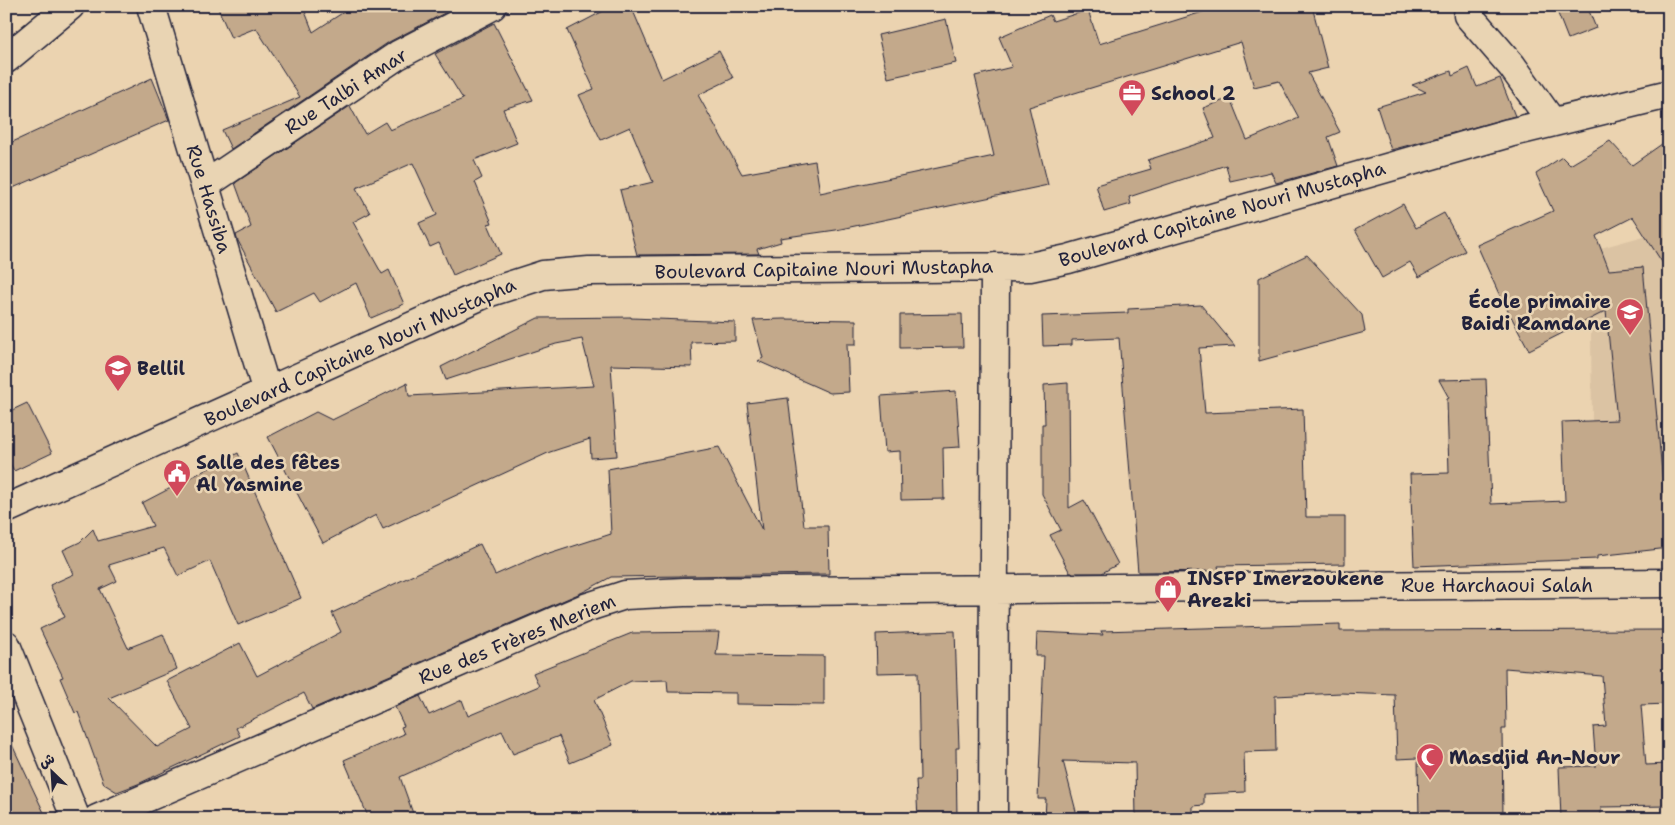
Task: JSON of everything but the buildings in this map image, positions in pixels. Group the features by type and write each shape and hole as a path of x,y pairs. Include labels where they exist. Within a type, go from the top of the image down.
{"street":[{"path":"6,59 70,6"},
{"name":"Rue Hassiba","path":"151,6 267,392"},
{"name":"Rue Talbi Amar","path":"205,186 398,55 492,6"},
{"path":"1463,9 1512,66 1552,122"},
{"name":"Boulevard Capitaine Nouri Mustapha","path":"6,509 484,294 543,275 590,271 1030,267 1068,259 1509,133 1669,94"},
{"path":"993,819 995,267"},
{"name":"Rue Harchaoui Salah","path":"995,589 1669,583"},
{"name":"Rue des Frères Meriem","path":"97,819 585,608 625,595 684,592 995,589"},
{"path":"6,645 76,819"}],"shaded area":[{"name":"École primaire Baidi Ramdane","path":"1669,229 1669,548 1608,551 1592,421 1590,251"}],"place":[{"name":"School 2","path":"1132,117"},
{"name":"École primaire Baidi Ramdane","path":"1630,336"},
{"name":"Bellil","path":"118,392"},
{"name":"Salle des fêtes Al Yasmine","path":"177,497"},
{"name":"INSFP Imerzoukene Arezki","path":"1168,613"},
{"name":"Masdjid An-Nour","path":"1430,781"}]}
